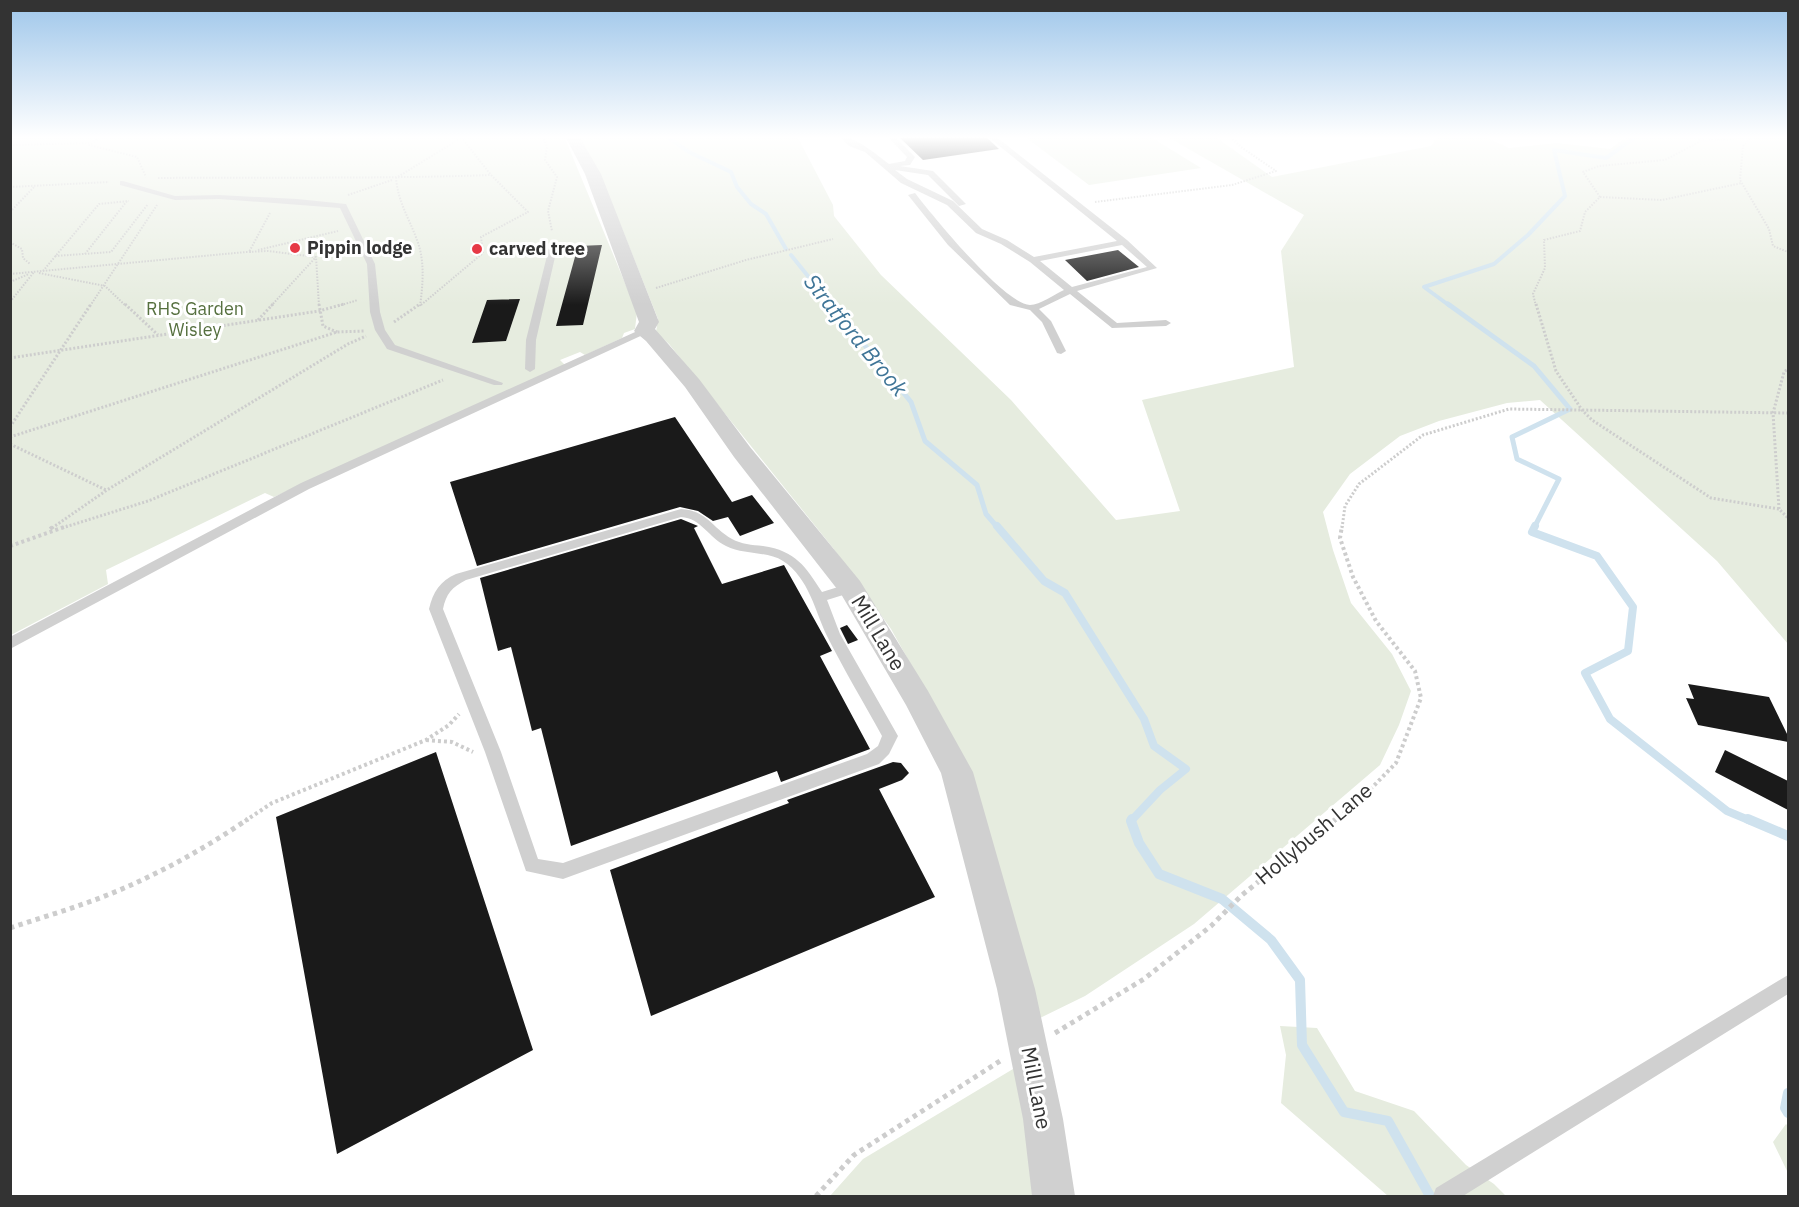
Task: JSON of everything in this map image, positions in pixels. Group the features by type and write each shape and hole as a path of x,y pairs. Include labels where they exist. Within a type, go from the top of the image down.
{"street":[{"path":"599,192 649,322 644,331"},
{"name":"Mill Lane","path":"644,331 653,337 692,383 742,452 851,588 918,699 957,772 1016,989 1043,1119 1054,1197"}],"lane":[{"path":"155,192 175,198 219,197 343,206 371,264 380,330 391,347 498,383"},
{"path":"929,192 950,202 979,231 1033,260 1115,326 1166,323"},
{"path":"951,192 994,232 991,236"},
{"path":"1033,308 1071,290 1154,268 1061,192"},
{"path":"912,195 951,243 1013,303 1033,308 1046,321 1061,351"},
{"path":"1033,260 1124,242"},
{"path":"530,369 531,340 554,244"},
{"path":"10,644 305,486 511,394 644,331"},
{"path":"681,513 699,515 727,541 752,551 779,554 791,561 819,598 832,634 890,736 884,750 873,759 563,871 532,866 501,772 472,699 436,609 438,595 446,584 461,577 681,513"},
{"path":"819,598 851,588"},
{"path":"1448,1194 1788,984"}],"path":[{"path":"10,212 28,192"},
{"path":"348,195 356,192"},
{"path":"397,192 397,200 418,243 423,286 420,306"},
{"path":"45,533 107,490 348,344 380,330 420,306 483,252 481,237 528,212 508,192"},
{"path":"553,192 548,211 554,244"},
{"path":"1095,202 1169,192"},
{"path":"1597,192 1600,197"},
{"path":"1698,192 1662,200 1600,197 1585,212 1580,231 1544,240 1545,268 1533,294 1556,371 1579,410 1711,498 1779,509 1788,518"},
{"path":"1747,192 1769,229 1773,246 1788,252"},
{"path":"10,427 163,196"},
{"path":"54,256 111,252 152,199 144,200"},
{"path":"85,254 127,201"},
{"path":"42,271 99,204 135,201"},
{"path":"249,252 274,207"},
{"path":"249,252 353,228"},
{"path":"638,295 674,281 746,260 834,239"},
{"path":"10,242 22,249 23,258 30,264"},
{"path":"10,274 249,252 268,251 316,257"},
{"path":"316,257 323,326 337,332"},
{"path":"257,321 316,257"},
{"path":"10,302 34,272"},
{"path":"10,282 34,272 105,286 159,336"},
{"path":"10,358 320,311 374,295"},
{"path":"10,437 337,332 380,330"},
{"path":"1779,509 1773,413 1784,372 1788,369"},
{"path":"10,546 148,501 465,370"},
{"name":"Hollybush Lane","path":"816,1197 854,1155 991,1066 1029,1049 1144,979 1211,926 1242,894 1358,802 1396,763 1421,698 1415,671 1376,621 1353,577 1340,538 1345,506 1359,484 1423,435 1509,409 1788,413"},
{"path":"10,444 107,490"},
{"path":"10,928 108,895 160,872 211,843 272,803 426,740 449,725 472,699"},
{"path":"426,740 452,742 476,753 501,772"}],"green space":[{"name":"RHS Garden Wisley","path":"11,192 587,192 637,312 635,329 624,333 622,338 585,355 580,352 560,360 565,365 274,497 265,493 106,570 108,584 11,635"},
{"path":"605,192 826,192 833,205 834,216 881,275 1011,400 1116,520 1180,511 1142,400 1294,367 1281,251 1304,215 1264,192 1788,192 1788,644 1717,561 1540,400 1507,403 1439,421 1400,436 1350,474 1323,512 1351,603 1392,654 1411,691 1399,725 1380,765 1194,924 1085,996 1040,1018 946,727 891,629 833,548 669,344 656,332 658,319 621,226"},
{"path":"1280,1026 1317,1028 1355,1091 1414,1111 1466,1165 1494,1184 1506,1196 1388,1196 1281,1103 1286,1055"},
{"path":"1018,1066 1037,1196 830,1196 863,1159"},
{"path":"1786,1124 1788,1126 1788,1173 1773,1142"}],"building":[{"path":"602,245 583,325 556,326 578,246"},
{"path":"1118,250 1139,267 1087,281 1065,260"},
{"path":"520,299 506,341 472,343 487,300"},
{"path":"675,417 732,502 752,495 774,523 740,536 728,517 713,521 698,511 680,507 477,566 450,482"},
{"path":"681,519 698,526 694,528 722,584 784,565 832,651 820,656 870,749 781,782 777,771 571,846 541,728 532,731 511,647 498,651 480,578"},
{"path":"847,625 858,640 848,644 840,628"},
{"path":"1688,684 1769,697 1788,736 1788,742 1698,725 1686,698 1694,699"},
{"path":"1725,750 1788,781 1788,810 1715,772"},
{"path":"436,752 533,1050 337,1154 276,817"},
{"path":"893,762 901,763 909,773 902,780 879,789 935,897 651,1016 610,870 789,803 787,800"}],"waterway":[{"name":"Stratford Brook","path":"741,192 751,204 766,214 786,249"},
{"path":"1450,306 1424,287 1494,264 1528,235 1565,196 1564,192"},
{"name":"Stratford Brook","path":"791,255 832,306"},
{"name":"Stratford Brook","path":"831,304 911,402 925,441 977,485 986,514 998,528"},
{"path":"1448,304 1534,366 1570,409 1512,437 1517,459 1559,479 1534,528"},
{"name":"Stratford Brook","path":"997,526 1044,581 1065,593 1144,719 1154,746 1186,769 1160,790 1131,821"},
{"path":"1534,528 1532,532 1597,556 1633,607 1628,651 1585,673 1610,719 1727,811 1751,821"},
{"path":"1748,819 1788,836"},
{"name":"Stratford Brook","path":"1131,821 1139,843 1159,874 1222,899 1271,940 1300,980 1302,1045 1344,1112 1388,1121 1430,1196"},
{"path":"1788,1093 1785,1108 1788,1113"}],"place":[{"name":"Pippin lodge","path":"295,248"},
{"name":"carved tree","path":"477,249"}]}
